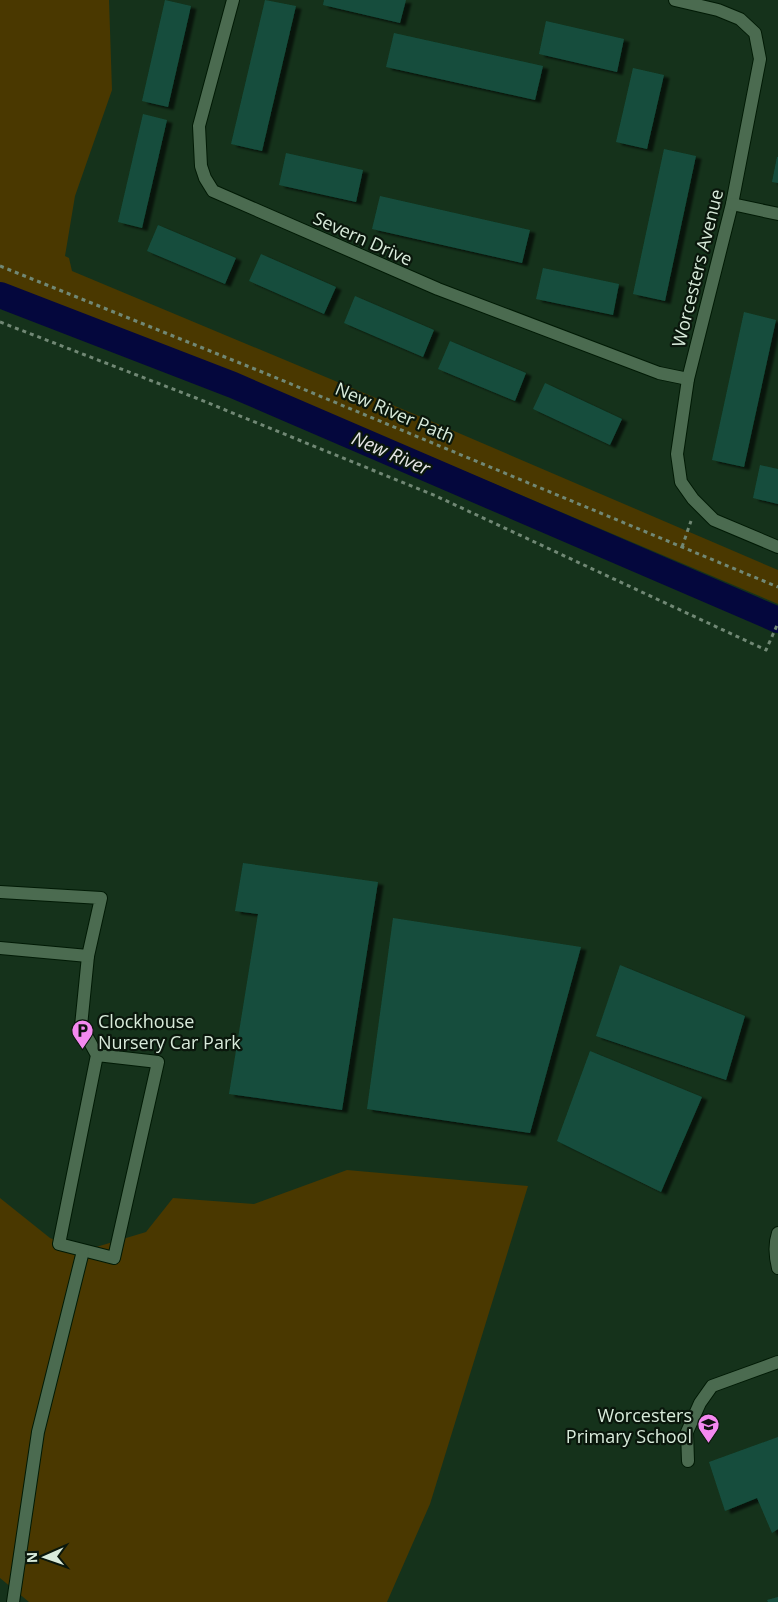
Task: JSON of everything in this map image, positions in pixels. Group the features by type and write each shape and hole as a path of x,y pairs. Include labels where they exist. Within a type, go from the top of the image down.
{"street":[{"name":"Severn Drive","path":"233,0 199,126 201,166 205,178 213,191 438,289 658,373 688,379"},
{"name":"Worcesters Avenue","path":"675,0 718,10 740,19 755,33 760,59 732,204 688,379 677,454 681,482 693,499 714,520 778,548"},
{"path":"732,204 778,214"},
{"path":"0,892 101,898 88,956 81,1026 98,1055 59,1244 114,1258 158,1062 98,1055"},
{"path":"0,948 88,956"},
{"path":"778,1233 775,1256 778,1268"},
{"path":"13,1602 38,1432 83,1251"},
{"path":"688,1461 687,1432 700,1403 712,1386 778,1362"}],"path":[{"name":"New River Path","path":"0,266 682,545 778,587"},
{"path":"0,322 196,398 436,496 766,650 778,623"}],"shaded area":[{"path":"0,0 109,0 112,90 75,196 65,256 69,258 72,271 426,419 778,570 778,604 221,368 0,283"},
{"path":"347,1170 528,1186 430,1504 387,1602 29,1602 0,1578 0,1198 50,1238 83,1251 146,1232 173,1198 254,1204"}],"building":[{"path":"165,0 191,6 168,107 142,101"},
{"path":"265,0 296,6 262,151 231,144"},
{"path":"324,0 406,0 400,23 323,5"},
{"path":"546,21 624,39 617,72 539,54"},
{"path":"394,33 543,66 535,100 386,67"},
{"path":"633,68 664,75 647,149 616,142"},
{"path":"143,114 167,120 142,228 118,222"},
{"path":"664,149 696,156 665,301 633,294"},
{"path":"286,153 363,170 356,202 279,185"},
{"path":"778,157 778,183 772,182"},
{"path":"380,196 530,230 522,263 372,229"},
{"path":"158,225 236,258 225,284 147,251"},
{"path":"261,254 336,287 324,314 249,281"},
{"path":"543,268 619,284 613,315 536,299"},
{"path":"355,296 434,330 423,357 344,323"},
{"path":"744,312 776,320 744,467 712,460"},
{"path":"450,341 526,373 515,401 438,369"},
{"path":"545,383 622,419 610,445 533,409"},
{"path":"760,465 778,469 778,504 753,498"},
{"path":"243,863 378,882 342,1110 229,1094 258,914 235,911"},
{"path":"393,918 581,947 530,1133 367,1109"},
{"path":"620,965 745,1016 726,1080 596,1036"},
{"path":"590,1051 702,1097 661,1192 557,1141"},
{"path":"778,1437 778,1529 772,1533 757,1498 725,1511 709,1462"},
{"path":"778,1597 778,1602 768,1602 767,1600"}],"waterway":[{"name":"New River","path":"0,295 233,385 778,620"}],"place":[{"name":"Clockhouse Nursery Car Park","path":"82,1050"},
{"name":"Worcesters Primary School","path":"708,1444"}]}
